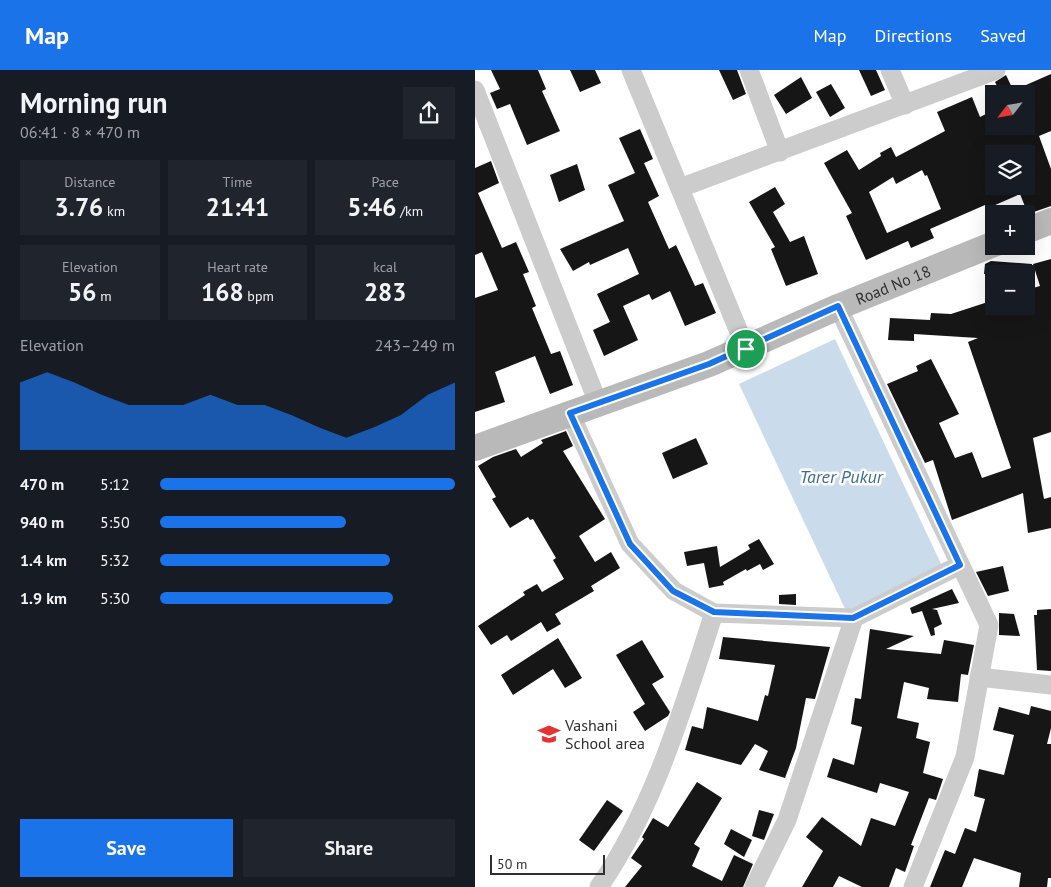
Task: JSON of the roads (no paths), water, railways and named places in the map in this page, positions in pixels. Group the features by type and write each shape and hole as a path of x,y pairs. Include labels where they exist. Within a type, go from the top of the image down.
{"street":[{"path":"631,70 746,349"},
{"path":"749,70 780,152"},
{"path":"891,70 905,105"},
{"path":"680,188 996,70"},
{"path":"475,90 598,403"},
{"path":"1035,227 1051,221"},
{"name":"Road No 18","path":"475,448 709,364 838,306 985,248"},
{"path":"838,306 989,624 965,757 913,887"},
{"path":"570,413 630,544 673,591 714,612 853,618 960,565"},
{"path":"599,887 615,865 665,763 714,612"},
{"path":"754,887 787,820 853,618"},
{"path":"979,677 1051,685"}],"water":[{"name":"Tarer Pukur","path":"835,339 943,568 847,613 739,384"}],"place":[{"name":"Vashani School area","path":"549,734"}]}
